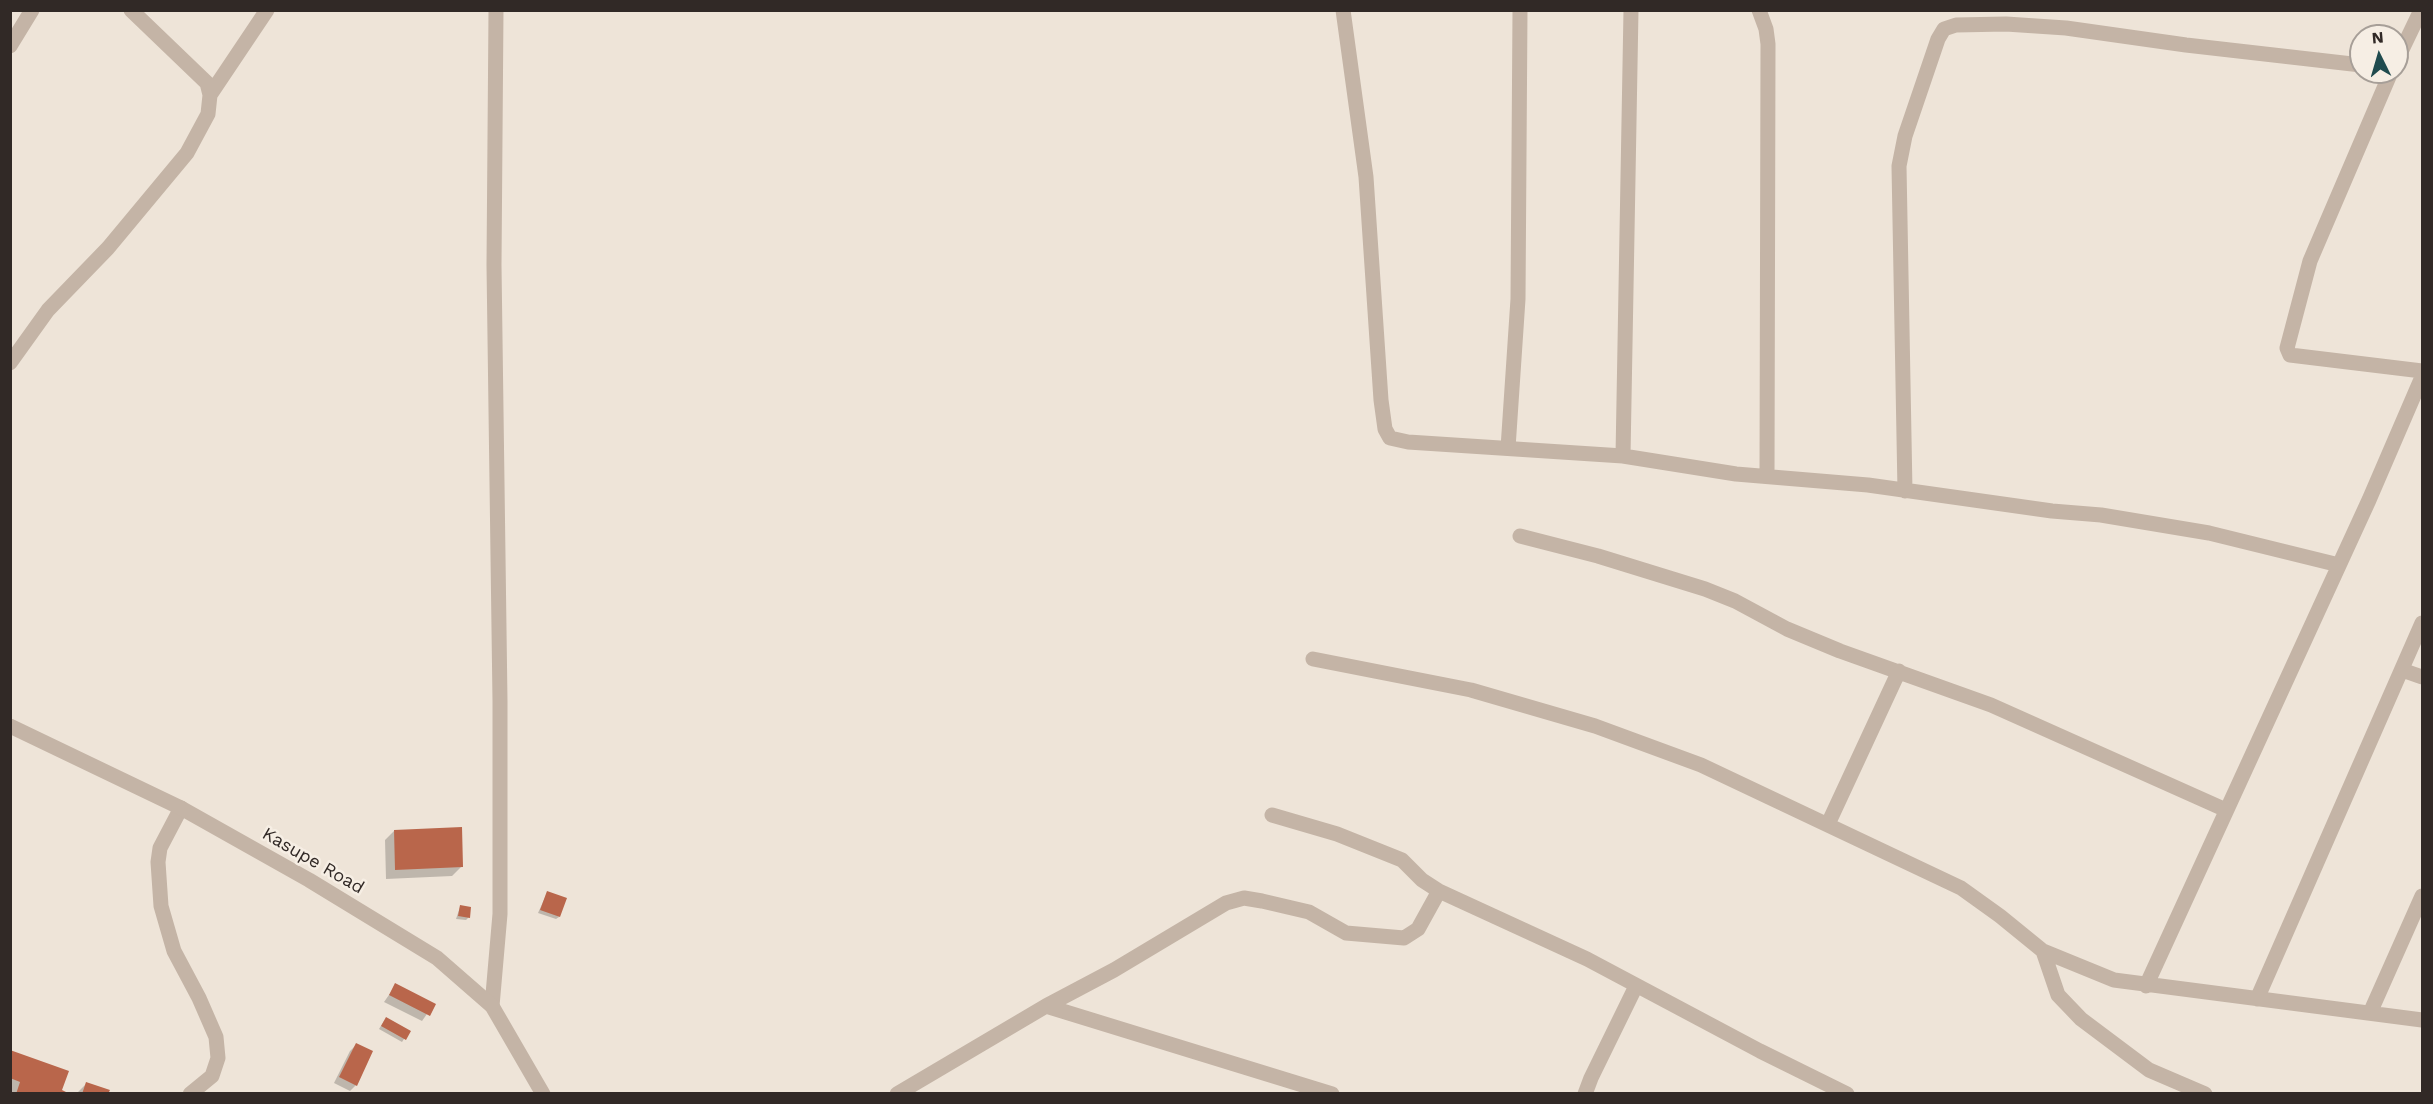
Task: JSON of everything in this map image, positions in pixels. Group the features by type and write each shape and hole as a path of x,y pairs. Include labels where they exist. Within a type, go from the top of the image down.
{"street":[{"path":"10,46 32,10"},
{"path":"10,363 48,310 108,248 187,153 208,114 210,95 207,83 131,10"},
{"path":"210,95 267,10"},
{"path":"492,1006 500,914 500,700 494,266 496,10"},
{"path":"1343,10 1366,177 1381,400 1386,434 1395,441 1623,456 1726,473 1905,490 2209,533 2339,565"},
{"path":"1508,448 1518,298 1520,10"},
{"path":"1623,456 1631,10"},
{"path":"1760,10 1768,44 1767,476"},
{"path":"2409,35 2421,10"},
{"path":"1905,490 1899,165 1905,136 1938,39 1944,29 1956,25 1996,24 2066,28 2349,64"},
{"path":"2386,84 2310,261 2287,348 2290,355 2422,371"},
{"path":"2145,986 2339,565 2422,377"},
{"path":"1520,536 1598,556 1705,588 1787,629 1840,651 1991,705 2226,810"},
{"path":"2257,999 2422,623"},
{"path":"1312,659 1471,690 1595,726 1701,765 1961,888 2043,951 2114,980 2145,986 2422,1020"},
{"path":"2402,670 2422,678"},
{"path":"1828,824 1899,671"},
{"name":"Kasupe Road","path":"10,726 181,808 309,880 438,958 492,1006 543,1094"},
{"path":"181,808 160,848 158,862 161,906 174,951 199,998 216,1037 218,1058 212,1076 190,1094"},
{"path":"1272,815 1336,834 1402,860 1422,880 1439,891 1577,955 1847,1094"},
{"path":"897,1094 1235,899 1244,898 1297,908 1347,933 1404,938 1418,928 1439,891"},
{"path":"2370,1013 2422,896"},
{"path":"2043,951 2058,995 2081,1020 2149,1070 2205,1094"},
{"path":"1585,1094 1590,1078 1636,986"},
{"path":"1046,1006 1332,1094"}],"building":[{"path":"462,827 463,867 395,870 394,830"},
{"path":"547,891 567,898 560,917 540,910"},
{"path":"460,905 471,907 470,918 458,916"},
{"path":"395,983 436,1004 430,1016 389,995"},
{"path":"386,1017 411,1031 406,1040 381,1026"},
{"path":"356,1043 373,1051 357,1086 339,1077"},
{"path":"10,1050 69,1071 62,1090 70,1094 16,1094 20,1082 10,1078"},
{"path":"86,1082 110,1090 108,1094 82,1094"}]}
